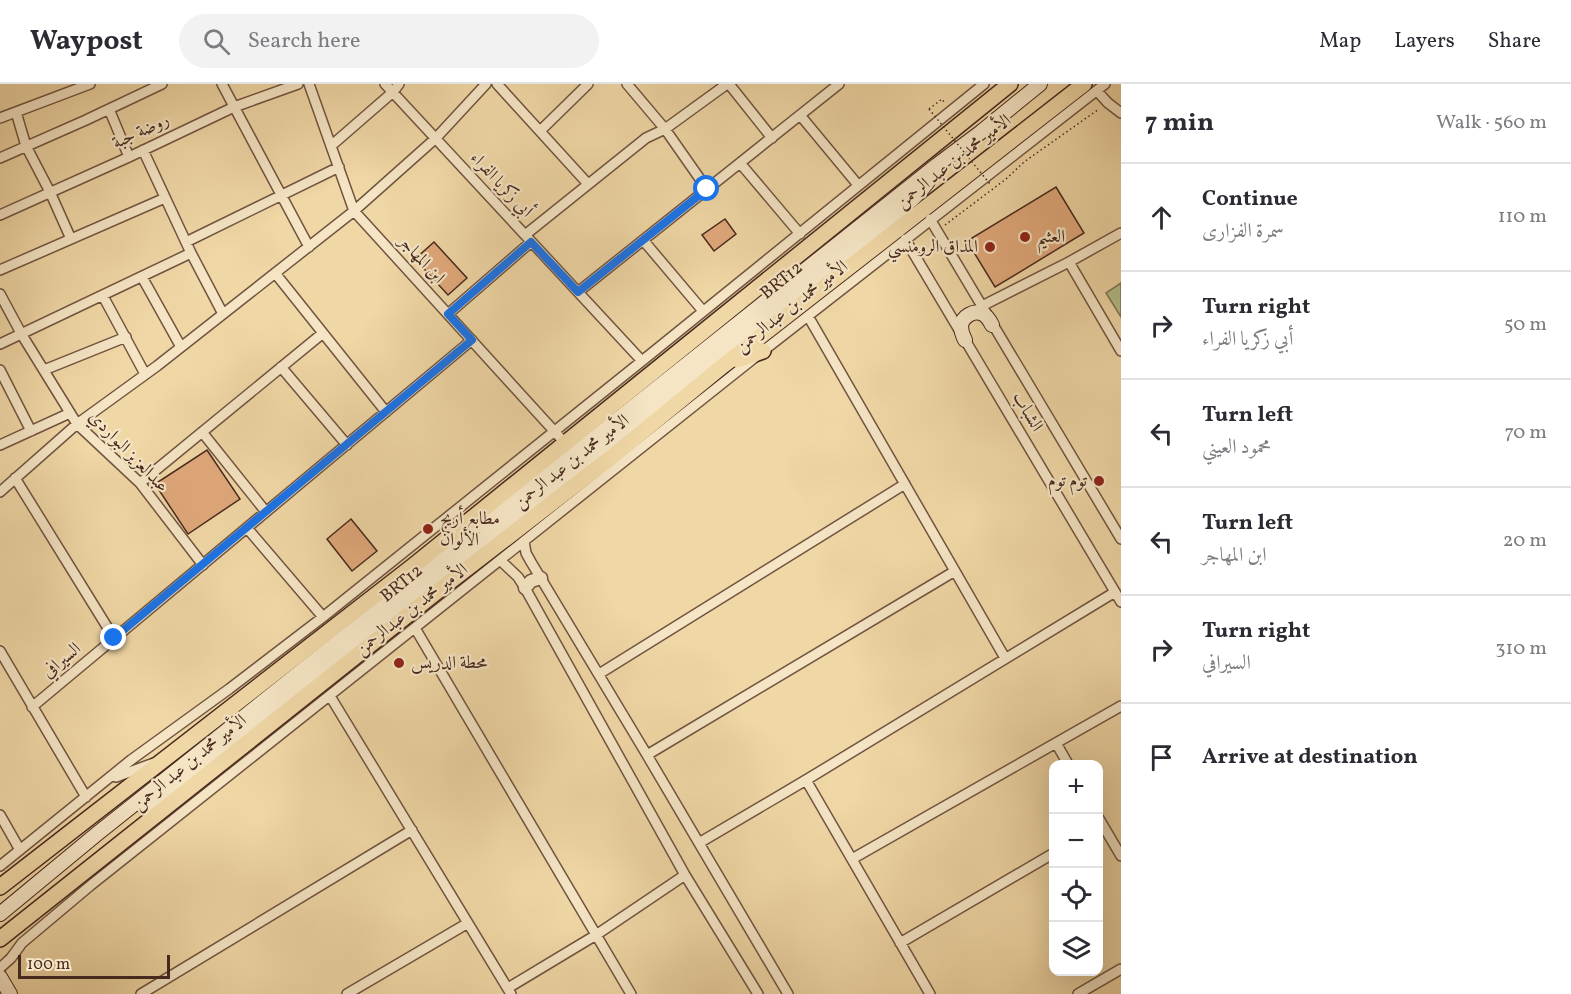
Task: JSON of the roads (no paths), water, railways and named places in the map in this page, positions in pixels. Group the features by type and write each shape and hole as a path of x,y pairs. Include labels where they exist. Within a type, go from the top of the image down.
{"main road":[{"name":"الأمير محمد بن عبد الرحمن","path":"0,887 413,566 1010,84"},
{"name":"BRT12","path":"0,914 98,833 1040,84"},
{"name":"الأمير محمد بن عبد الرحمن","path":"0,939 438,591 617,459 724,365 1091,87"},
{"path":"965,340 961,328 966,316 972,313 985,315 992,325"},
{"path":"724,365 763,351"},
{"path":"0,977 10,994"}],"street":[{"path":"0,118 90,84"},
{"path":"0,158 109,109 149,87 162,84"},
{"path":"222,84 309,247"},
{"name":"روضة جبة","path":"0,215 234,107 298,84"},
{"name":"ابن المهاجر","path":"309,84 354,211 565,443"},
{"name":"أبي زكريا الفراء","path":"385,84 396,88 436,138 642,362"},
{"path":"0,492 77,424 181,347 354,211 436,138 486,84"},
{"path":"497,84 588,184"},
{"path":"540,131 588,84"},
{"path":"627,84 665,129 707,189"},
{"path":"448,314 588,184 646,138 665,129 728,84 772,138"},
{"path":"578,292 839,84"},
{"path":"0,866 131,760 323,617 984,84"},
{"name":"الأمير محمد بن عبدالرحمن","path":"0,968 22,943 91,885 501,560 617,459 808,316 1091,87 1106,84"},
{"path":"1091,87 1121,113"},
{"path":"332,145 396,88"},
{"path":"109,109 129,157"},
{"path":"16,112 26,146 71,239"},
{"path":"800,115 858,185"},
{"path":"143,150 191,253 223,314"},
{"path":"740,163 800,234"},
{"path":"186,242 339,167"},
{"path":"0,270 165,198"},
{"name":"الشباب","path":"930,219 1121,539"},
{"path":"982,306 1121,233"},
{"name":"الشباب","path":"905,239 1121,602"},
{"path":"643,240 703,312"},
{"path":"0,344 191,253"},
{"path":"1069,262 1121,351"},
{"path":"275,273 386,412"},
{"path":"142,277 181,347"},
{"name":"عبدالعزيز البواردي","path":"0,294 22,335 77,424 140,483 203,565"},
{"path":"103,296 145,374"},
{"path":"808,316 1005,658"},
{"path":"140,483 323,333"},
{"path":"44,370 126,337"},
{"name":"السيرافي","path":"32,707 472,340"},
{"path":"281,367 347,445"},
{"path":"0,370 31,431"},
{"path":"0,445 70,413"},
{"path":"202,432 266,512"},
{"path":"15,478 114,638"},
{"path":"599,674 905,484"},
{"path":"247,528 323,617"},
{"path":"524,541 526,553 788,994"},
{"path":"501,560 518,577 525,588 686,875 758,994"},
{"path":"647,754 955,571"},
{"path":"525,588 531,581 541,578"},
{"path":"699,843 1115,592"},
{"path":"415,628 631,994"},
{"path":"0,651 86,797"},
{"path":"330,696 509,991 686,875"},
{"path":"852,859 1121,705"},
{"path":"1056,743 1065,760"},
{"path":"102,784 119,775 162,760"},
{"path":"806,780 930,994"},
{"path":"0,815 20,850"},
{"path":"1103,828 1121,856"},
{"path":"141,994 412,830"},
{"path":"91,885 106,855"},
{"path":"900,943 1049,856"},
{"path":"347,994 468,923"},
{"path":"1078,994 1121,969"}],"place":[{"name":"العثيم","path":"1025,237"},
{"name":"المذاق الرومنسي","path":"990,247"},
{"name":"توم توم","path":"1099,481"},
{"name":"مطابع أريج الألوان","path":"428,529"},
{"name":"محطة الدريس","path":"399,663"}]}
